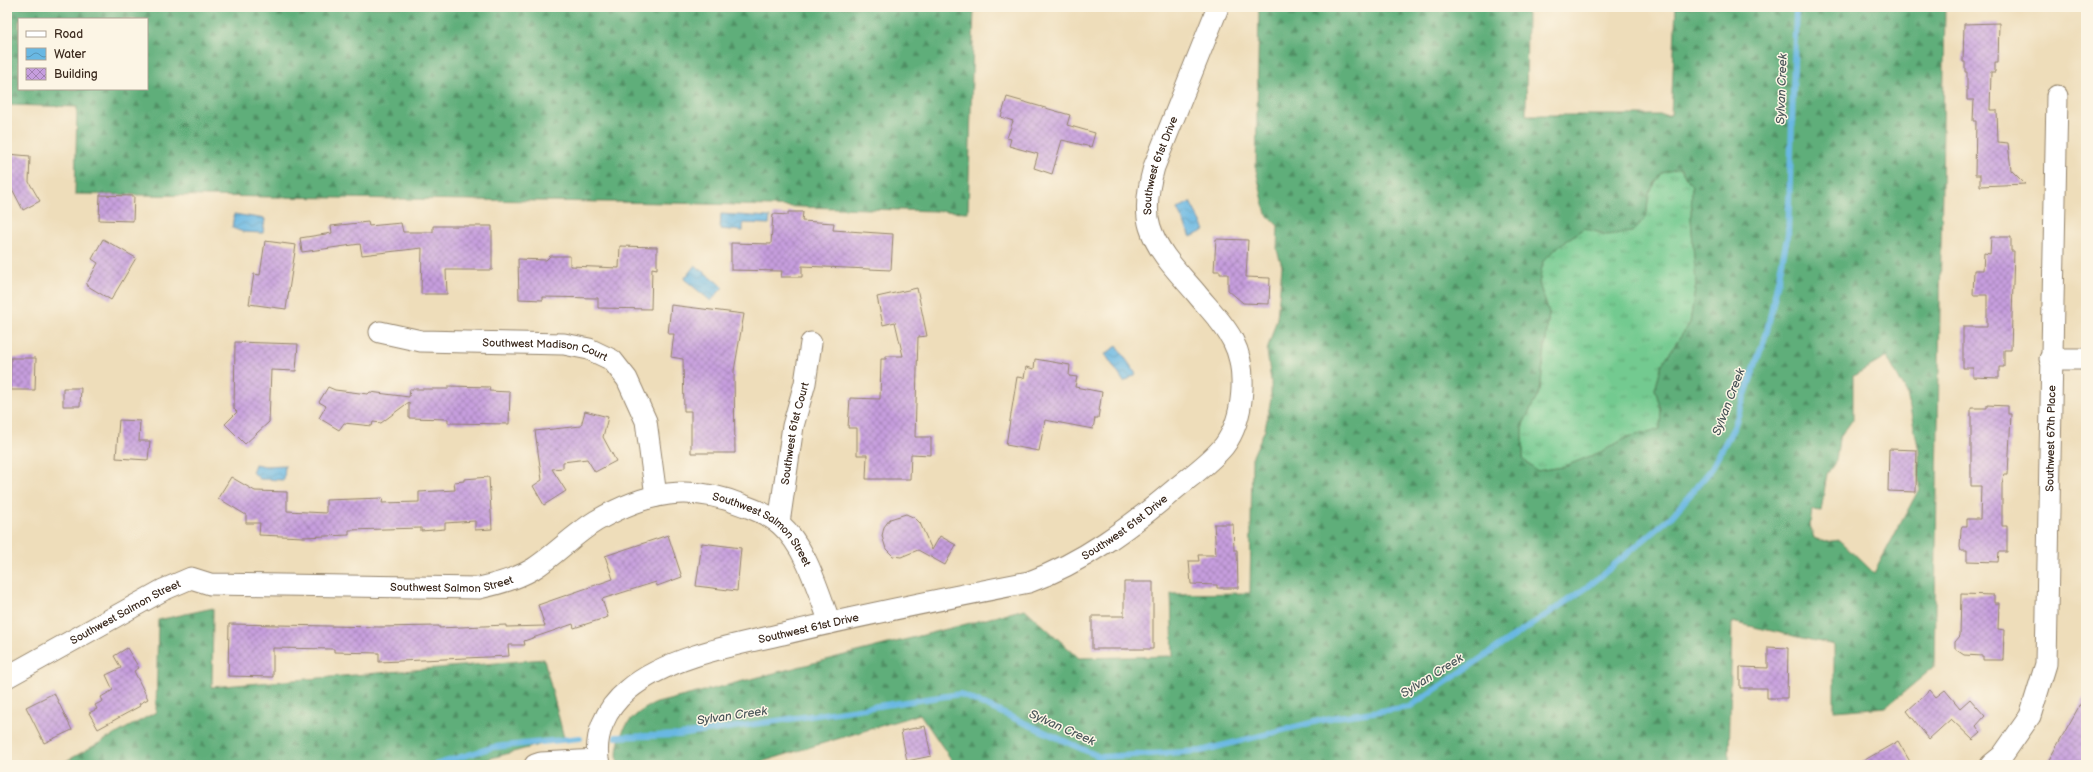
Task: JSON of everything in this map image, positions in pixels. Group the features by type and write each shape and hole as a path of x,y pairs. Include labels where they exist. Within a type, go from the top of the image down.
{"street":[{"name":"Southwest 61st Drive","path":"598,762 598,734 610,710 628,690 643,679 686,661 739,644 830,622 1029,582 1052,574 1092,552 1151,510 1211,460 1224,445 1231,433 1241,397 1238,351 1228,331 1159,247 1149,225 1147,212 1150,184 1154,167 1218,7"},
{"name":"Southwest 67th Place","path":"1991,765 2002,756 2030,716 2046,664 2050,359 2056,96"},
{"name":"Southwest Madison Court","path":"380,332 421,341 564,344 589,349 612,360 627,379 646,421 656,496"},
{"name":"Southwest 61st Court","path":"779,524 793,426 805,382 811,343"},
{"path":"2050,359 2086,359"},
{"name":"Southwest Salmon Street","path":"7,677 156,594 191,578 210,584 479,588 502,583 520,576 534,568 594,522 619,508 656,496 689,492 711,494 754,509 779,524 795,543 811,572 830,622"},
{"path":"535,765 541,763 598,762"}],"green space":[{"path":"7,7 974,7 968,212 671,203 75,194 77,107 7,105"},
{"path":"1259,7 1527,7 1526,115 1671,115 1676,7 1945,7 1934,667 1886,707 1834,711 1834,645 1732,622 1729,765 955,765 920,714 751,765 618,765 618,744 621,735 631,719 647,707 657,703 1025,609 1079,658 1173,656 1171,594 1250,593 1252,458 1265,429 1271,399 1271,381 1267,351 1277,318 1282,266 1277,250 1278,226 1266,214 1256,170","holes":["1680,168 1692,186 1691,218 1696,283 1690,323 1662,364 1655,389 1661,409 1660,429 1628,437 1603,451 1563,467 1536,471 1523,459 1523,424 1540,391 1549,312 1539,284 1543,261 1560,245 1584,228 1607,235 1632,232 1646,218 1649,193 1662,173","1887,357 1907,394 1919,451 1919,489 1874,573 1840,540 1825,542 1814,538 1810,525 1812,510 1821,511 1827,474 1836,461 1839,439 1853,419 1853,376"]},
{"path":"1679,168 1692,185 1691,218 1696,283 1690,323 1662,364 1655,389 1661,409 1660,429 1628,437 1603,451 1563,467 1536,471 1523,459 1523,424 1540,391 1549,313 1539,284 1543,261 1560,245 1584,228 1607,235 1646,218 1649,193 1662,173"},
{"path":"213,608 212,687 544,659 564,738 466,765 59,765 156,712 158,620"}],"water":[{"path":"1190,202 1205,230 1191,237 1177,209"},
{"path":"234,214 265,219 263,233 243,232 232,228"},
{"path":"721,214 770,217 769,224 743,223 743,231 720,229"},
{"path":"695,265 723,287 711,301 684,279"},
{"path":"1117,346 1136,374 1124,382 1105,354"},
{"path":"255,464 265,466 285,465 284,480 260,479 252,472"}],"building":[{"path":"1999,23 1998,62 1995,62 1995,72 1991,72 1990,110 1997,110 1998,142 2008,143 2011,170 2025,184 1980,186 1980,175 1975,175 1976,121 1973,121 1974,100 1967,100 1967,72 1965,72 1965,62 1963,62 1964,24"},
{"path":"1007,97 1070,115 1067,125 1095,133 1091,147 1062,140 1052,174 1034,168 1038,154 1009,146 1011,139 1007,138 1013,121 1001,117"},
{"path":"7,154 30,156 29,182 40,201 23,210 7,179"},
{"path":"100,195 134,196 133,221 99,220"},
{"path":"788,212 803,212 802,221 834,223 833,230 893,234 891,270 802,266 802,277 781,277 782,271 731,270 731,243 771,244 773,214 788,215"},
{"path":"368,222 369,226 401,223 403,232 433,232 433,226 492,226 492,270 446,270 447,294 421,294 422,248 362,255 360,244 302,252 300,238 332,233 331,226"},
{"path":"1991,237 2011,237 2011,251 2014,251 2011,350 2004,350 2004,367 1999,367 1999,378 1973,377 1973,368 1963,368 1963,327 1987,327 1987,295 1973,295 1974,270 1983,270 1984,253 1990,254"},
{"path":"103,239 136,258 111,300 86,285 98,263 92,259"},
{"path":"1216,239 1248,240 1246,277 1270,278 1269,304 1243,303 1228,290 1228,274 1220,274 1220,271 1214,271"},
{"path":"265,241 296,245 286,309 249,304 254,274 260,275"},
{"path":"620,246 657,247 657,269 652,268 651,309 598,308 598,298 543,297 543,300 519,299 518,259 546,260 550,256 570,256 570,266 619,268"},
{"path":"917,288 927,336 918,337 915,437 931,437 931,455 911,454 910,479 866,479 867,455 857,455 857,428 848,428 850,398 880,399 881,359 886,359 886,356 903,356 895,322 883,325 877,297"},
{"path":"671,305 744,314 734,371 735,453 691,453 691,411 684,411 683,359 671,357 674,334 668,334"},
{"path":"235,342 298,344 296,371 271,370 269,422 245,444 225,424 237,412 234,409"},
{"path":"11,358 36,358 35,390 10,390"},
{"path":"1035,359 1070,365 1069,376 1077,377 1075,387 1102,392 1098,418 1095,418 1093,429 1045,420 1039,451 1006,445 1017,377 1024,378 1026,367 1034,369"},
{"path":"448,386 490,387 489,391 510,392 509,424 448,423 448,419 409,418 409,402 381,423 373,422 372,426 344,423 339,430 319,418 326,406 319,402 328,387 335,390 368,394 370,392 409,397 410,389 448,389"},
{"path":"63,388 81,388 80,406 63,406"},
{"path":"1987,405 2008,406 2008,414 2011,414 2008,474 2004,474 2002,484 2002,526 2007,526 2007,552 1999,552 1998,562 1967,561 1967,551 1961,551 1960,547 1961,529 1962,526 1967,526 1967,519 1980,519 1981,486 1971,486 1971,408 1987,408"},
{"path":"585,411 608,417 603,437 616,461 595,472 587,459 563,462 563,468 552,469 566,491 544,505 533,486 542,480 535,431 581,426"},
{"path":"119,420 140,421 139,441 150,441 148,460 116,458"},
{"path":"1889,449 1917,450 1916,492 1888,491"},
{"path":"231,477 255,491 287,492 287,511 326,513 326,500 383,498 382,503 419,502 419,492 455,490 454,482 464,481 464,479 489,477 492,529 475,530 475,521 445,523 445,529 421,531 421,528 349,530 349,535 303,537 259,535 260,523 246,523 246,515 218,498"},
{"path":"906,514 915,518 920,523 932,550 940,536 956,545 945,565 918,550 901,557 893,556 886,549 882,536 884,527 890,519"},
{"path":"1214,524 1233,524 1234,550 1237,550 1238,588 1217,588 1217,585 1191,584 1189,561 1199,561 1198,555 1216,555"},
{"path":"668,535 682,577 657,586 656,582 602,599 608,617 574,628 573,624 524,641 525,645 508,645 509,656 379,662 379,653 334,652 334,649 273,648 273,677 228,676 229,624 379,627 439,626 439,628 506,625 506,627 545,626 538,605 613,579 605,556"},
{"path":"702,543 741,548 737,591 696,586"},
{"path":"1124,582 1153,582 1153,649 1092,649 1092,616 1124,616"},
{"path":"1961,594 1994,595 1994,603 1999,603 1998,629 2004,630 2003,660 1983,660 1983,656 1964,655 1955,649 1955,642 1960,636"},
{"path":"1768,647 1788,648 1787,698 1767,698 1767,688 1740,688 1740,667 1768,668"},
{"path":"127,648 139,668 134,671 148,699 139,704 140,706 98,729 89,713 97,709 95,705 103,701 101,697 113,690 106,675 121,668 114,656"},
{"path":"1930,690 1936,697 1945,690 1960,708 1970,699 1985,716 1976,726 1981,733 1973,740 1951,719 1929,739 1907,711"},
{"path":"54,693 72,730 44,743 26,707"},
{"path":"2086,694 2086,765 2046,765"},
{"path":"925,726 931,756 907,761 901,731"},
{"path":"1898,741 1912,765 1856,765"}],"waterway":[{"name":"Sylvan Creek","path":"616,737 680,735 960,694 1100,757 1201,751 1330,718 1409,707 1589,586 1672,516 1710,471 1734,427 1767,331 1788,234 1796,7"},
{"name":"Sylvan Creek","path":"434,765 494,747 580,738"}]}
